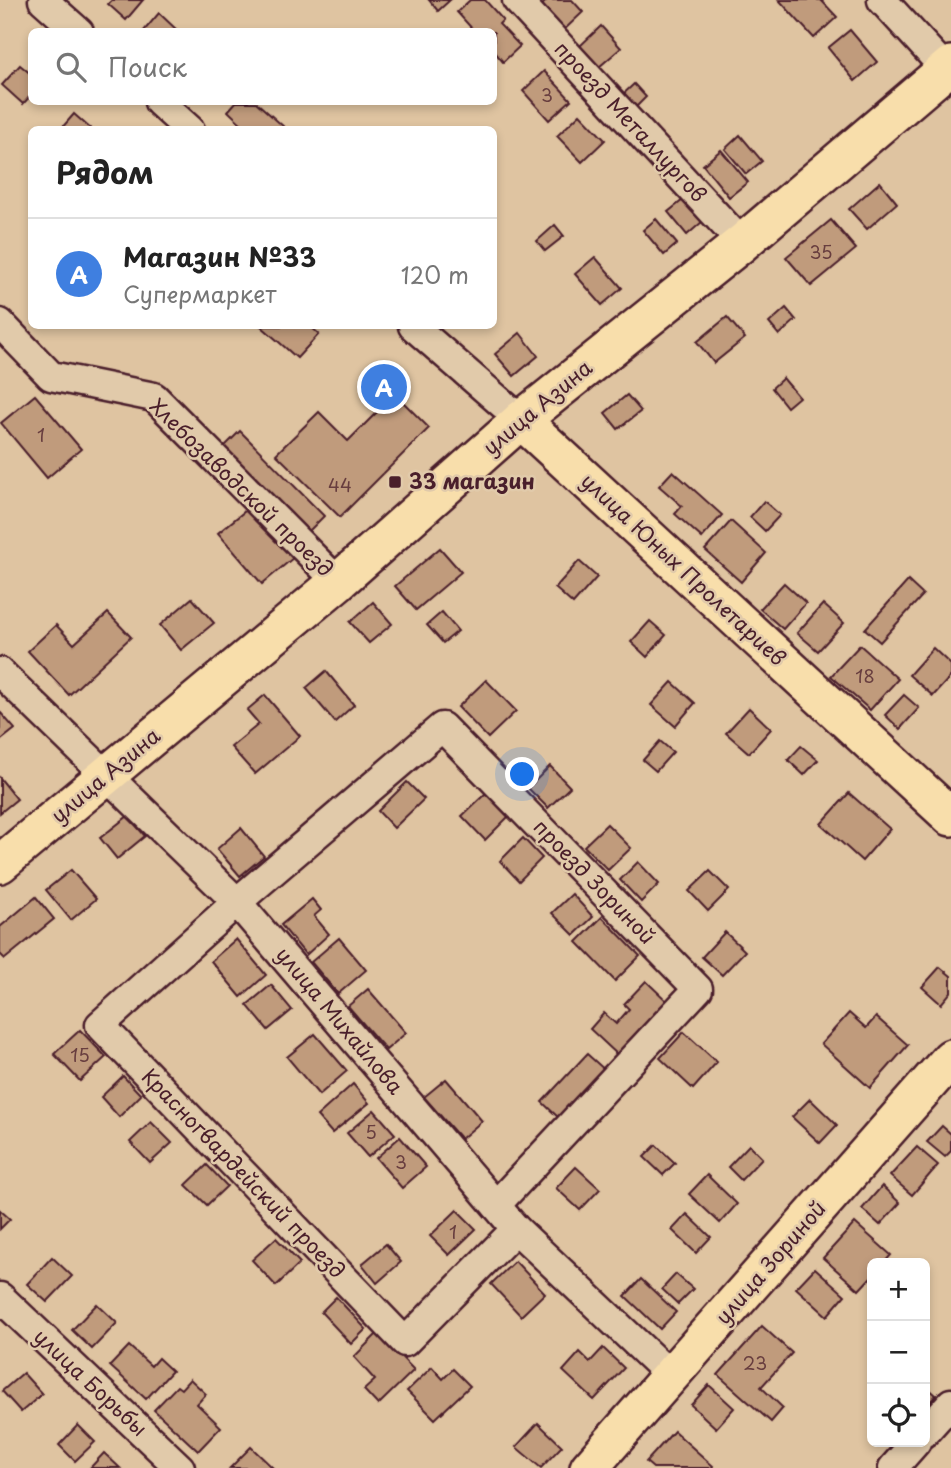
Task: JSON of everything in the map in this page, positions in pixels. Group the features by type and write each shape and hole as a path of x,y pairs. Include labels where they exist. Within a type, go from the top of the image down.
{"main road":[{"name":"улица Азина","path":"0,864 338,582 522,420 742,243 949,70"},
{"name":"улица Юных Пролетариев","path":"522,420 951,817"},
{"name":"улица Зориной","path":"589,1468 951,1058"}],"street":[{"path":"43,0 74,28"},
{"name":"проезд Металлургов","path":"517,0 742,243"},
{"path":"882,0 949,70"},
{"path":"162,105 186,126"},
{"name":"Хлебозаводской проезд","path":"0,323 51,376 154,397 338,582"},
{"name":"улица Юных Пролетариев","path":"416,329 522,420"},
{"name":"улица Михайлова","path":"0,672 237,902 516,1229 671,1376"},
{"name":"проезд Зориной","path":"237,902 442,727 698,989 496,1205"},
{"name":"Красногвардейский проезд","path":"237,902 100,1025 405,1342 516,1229"},
{"name":"улица Борьбы","path":"0,1297 180,1468"},
{"path":"930,1426 951,1403"},
{"path":"893,1468 912,1447"}],"building":[{"path":"112,0 143,0 126,20 108,4"},
{"path":"429,0 450,0 438,11"},
{"path":"470,0 485,0 503,20 499,24 520,46 503,62 497,55 497,28 471,28 457,12"},
{"path":"547,0 572,0 583,12 564,30 541,6"},
{"path":"779,0 821,0 837,17 814,38"},
{"path":"159,13 175,28 146,28"},
{"path":"601,26 621,48 599,67 580,46"},
{"path":"850,30 877,62 855,81 828,48"},
{"path":"20,65 28,72 28,98 23,104 2,85"},
{"path":"544,71 571,100 549,120 523,91"},
{"path":"634,84 646,97 633,110 620,97"},
{"path":"233,105 259,105 283,126 244,126 228,111"},
{"path":"74,114 88,126 64,126"},
{"path":"580,114 605,140 582,162 557,136"},
{"path":"740,135 762,161 746,174 725,149"},
{"path":"721,150 748,182 729,197 703,165"},
{"path":"880,182 897,203 867,229 849,209"},
{"path":"683,200 702,222 687,235 668,212"},
{"path":"656,219 677,244 664,255 643,230"},
{"path":"831,220 856,249 811,286 786,257"},
{"path":"555,225 564,236 545,251 537,241"},
{"path":"595,257 622,288 602,305 575,274"},
{"path":"786,308 796,320 779,335 769,323"},
{"path":"727,317 745,338 714,363 697,342"},
{"path":"264,329 313,329 319,334 297,358"},
{"path":"520,333 538,356 514,376 495,354"},
{"path":"783,378 799,397 787,407 772,388"},
{"path":"395,394 429,428 340,517 276,454 319,412 348,441"},
{"path":"35,395 81,449 47,478 1,423"},
{"path":"627,395 641,411 618,429 605,413"},
{"path":"240,431 324,516 304,536 220,451"},
{"path":"673,471 722,515 702,538 675,514 682,506 659,486"},
{"path":"764,501 780,515 765,531 750,517"},
{"path":"250,507 293,558 262,584 218,533"},
{"path":"731,521 766,553 741,582 705,550"},
{"path":"440,548 461,572 416,610 395,586"},
{"path":"579,561 597,577 573,604 555,588"},
{"path":"908,581 923,595 880,642 865,629"},
{"path":"784,583 806,603 783,629 760,609"},
{"path":"192,598 214,623 181,650 160,625"},
{"path":"373,602 392,624 369,643 350,622"},
{"path":"823,604 844,623 818,651 797,633"},
{"path":"442,612 458,631 443,643 427,625"},
{"path":"108,613 131,637 69,695 28,651 56,625 74,644"},
{"path":"650,621 666,635 647,657 631,642"},
{"path":"860,645 898,679 870,710 831,676"},
{"path":"933,648 951,665 951,676 933,696 909,675"},
{"path":"326,671 354,705 335,722 306,688"},
{"path":"486,680 516,711 488,738 458,707"},
{"path":"672,682 695,703 675,726 651,705"},
{"path":"265,695 300,736 255,774 231,747 259,724 247,710"},
{"path":"904,695 919,708 900,729 885,715"},
{"path":"749,708 771,729 749,753 726,733"},
{"path":"0,712 15,729 0,741"},
{"path":"660,741 673,752 656,771 643,760"},
{"path":"801,746 818,760 804,775 788,760"},
{"path":"550,766 570,787 548,808 528,788"},
{"path":"0,778 17,799 0,813"},
{"path":"407,782 424,799 394,828 378,811"},
{"path":"486,793 509,816 485,840 462,816"},
{"path":"849,793 890,829 862,861 821,824"},
{"path":"128,816 145,836 117,859 100,838"},
{"path":"607,824 631,848 608,870 584,846"},
{"path":"241,828 264,856 240,876 217,849"},
{"path":"523,838 542,858 519,881 500,861"},
{"path":"638,862 659,884 641,902 620,880"},
{"path":"71,870 96,899 71,920 46,890"},
{"path":"710,871 729,890 708,911 689,891"},
{"path":"572,894 593,917 574,935 552,913"},
{"path":"36,897 54,919 5,959 0,954 0,927"},
{"path":"312,899 321,910 314,916 329,934 306,955 281,925"},
{"path":"602,917 640,956 615,981 577,942"},
{"path":"725,932 745,951 722,975 702,957"},
{"path":"339,938 366,970 338,994 311,962"},
{"path":"236,939 266,975 241,997 211,961"},
{"path":"940,967 951,976 951,992 941,1004 922,987"},
{"path":"646,981 669,1003 619,1056 590,1029 604,1013 616,1024 629,1009 624,1004"},
{"path":"271,985 292,1010 268,1030 247,1005"},
{"path":"368,989 406,1033 386,1050 348,1006"},
{"path":"849,1013 866,1028 876,1017 908,1045 870,1088 821,1044"},
{"path":"80,1030 106,1057 80,1081 54,1054"},
{"path":"684,1032 717,1062 693,1089 660,1058"},
{"path":"315,1034 347,1071 319,1095 287,1057"},
{"path":"587,1054 606,1071 561,1120 542,1102"},
{"path":"123,1076 141,1095 119,1117 101,1097"},
{"path":"446,1079 482,1121 461,1139 424,1097"},
{"path":"353,1084 369,1103 332,1133 317,1116"},
{"path":"810,1099 837,1125 820,1143 792,1117"},
{"path":"374,1110 395,1134 368,1157 347,1133"},
{"path":"151,1122 172,1143 150,1163 130,1142"},
{"path":"942,1126 951,1134 951,1151 945,1157 927,1142"},
{"path":"400,1137 426,1167 402,1188 376,1158"},
{"path":"656,1145 675,1163 663,1175 644,1157"},
{"path":"749,1145 762,1158 741,1180 728,1167"},
{"path":"917,1147 938,1165 912,1195 890,1176"},
{"path":"207,1165 227,1186 207,1205 186,1185"},
{"path":"576,1167 600,1189 580,1210 556,1188"},
{"path":"707,1175 737,1204 720,1223 689,1194"},
{"path":"882,1186 900,1203 880,1225 862,1209"},
{"path":"0,1210 10,1219 0,1229"},
{"path":"457,1210 476,1229 449,1255 430,1236"},
{"path":"687,1214 711,1237 696,1253 672,1230"},
{"path":"855,1223 891,1255 888,1258 867,1258 867,1281 859,1290 823,1258"},
{"path":"276,1238 300,1263 276,1286 252,1260"},
{"path":"386,1244 401,1262 377,1283 362,1264"},
{"path":"52,1257 72,1276 47,1302 27,1284"},
{"path":"515,1261 545,1293 521,1316 491,1284"},
{"path":"815,1268 845,1295 827,1316 796,1288"},
{"path":"676,1274 693,1289 678,1304 662,1289"},
{"path":"641,1279 676,1312 660,1329 625,1296"},
{"path":"336,1297 366,1329 351,1344 321,1312"},
{"path":"97,1304 117,1323 92,1349 72,1330"},
{"path":"762,1326 792,1353 761,1387 783,1408 771,1422 718,1375"},
{"path":"378,1333 414,1370 378,1405 364,1390 375,1380 354,1357"},
{"path":"129,1346 151,1366 158,1358 172,1371 146,1399 110,1366"},
{"path":"603,1348 624,1368 594,1400 563,1371 580,1352 590,1362"},
{"path":"432,1367 443,1379 453,1369 470,1386 435,1419 407,1391"},
{"path":"23,1373 42,1394 21,1412 2,1391"},
{"path":"190,1379 206,1394 197,1404 221,1427 198,1451 154,1410 177,1386 181,1389"},
{"path":"709,1385 734,1408 716,1428 691,1405"},
{"path":"930,1390 936,1395 930,1402"},
{"path":"538,1423 562,1446 541,1468 516,1447"},
{"path":"78,1425 95,1442 75,1461 59,1445"},
{"path":"674,1431 713,1466 712,1468 653,1468 646,1462"},
{"path":"251,1447 273,1468 230,1468"},
{"path":"104,1453 120,1468 90,1468"}],"place":[{"name":"Магазин №33","path":"384,387"},
{"name":"33 магазин","path":"395,482"}]}
